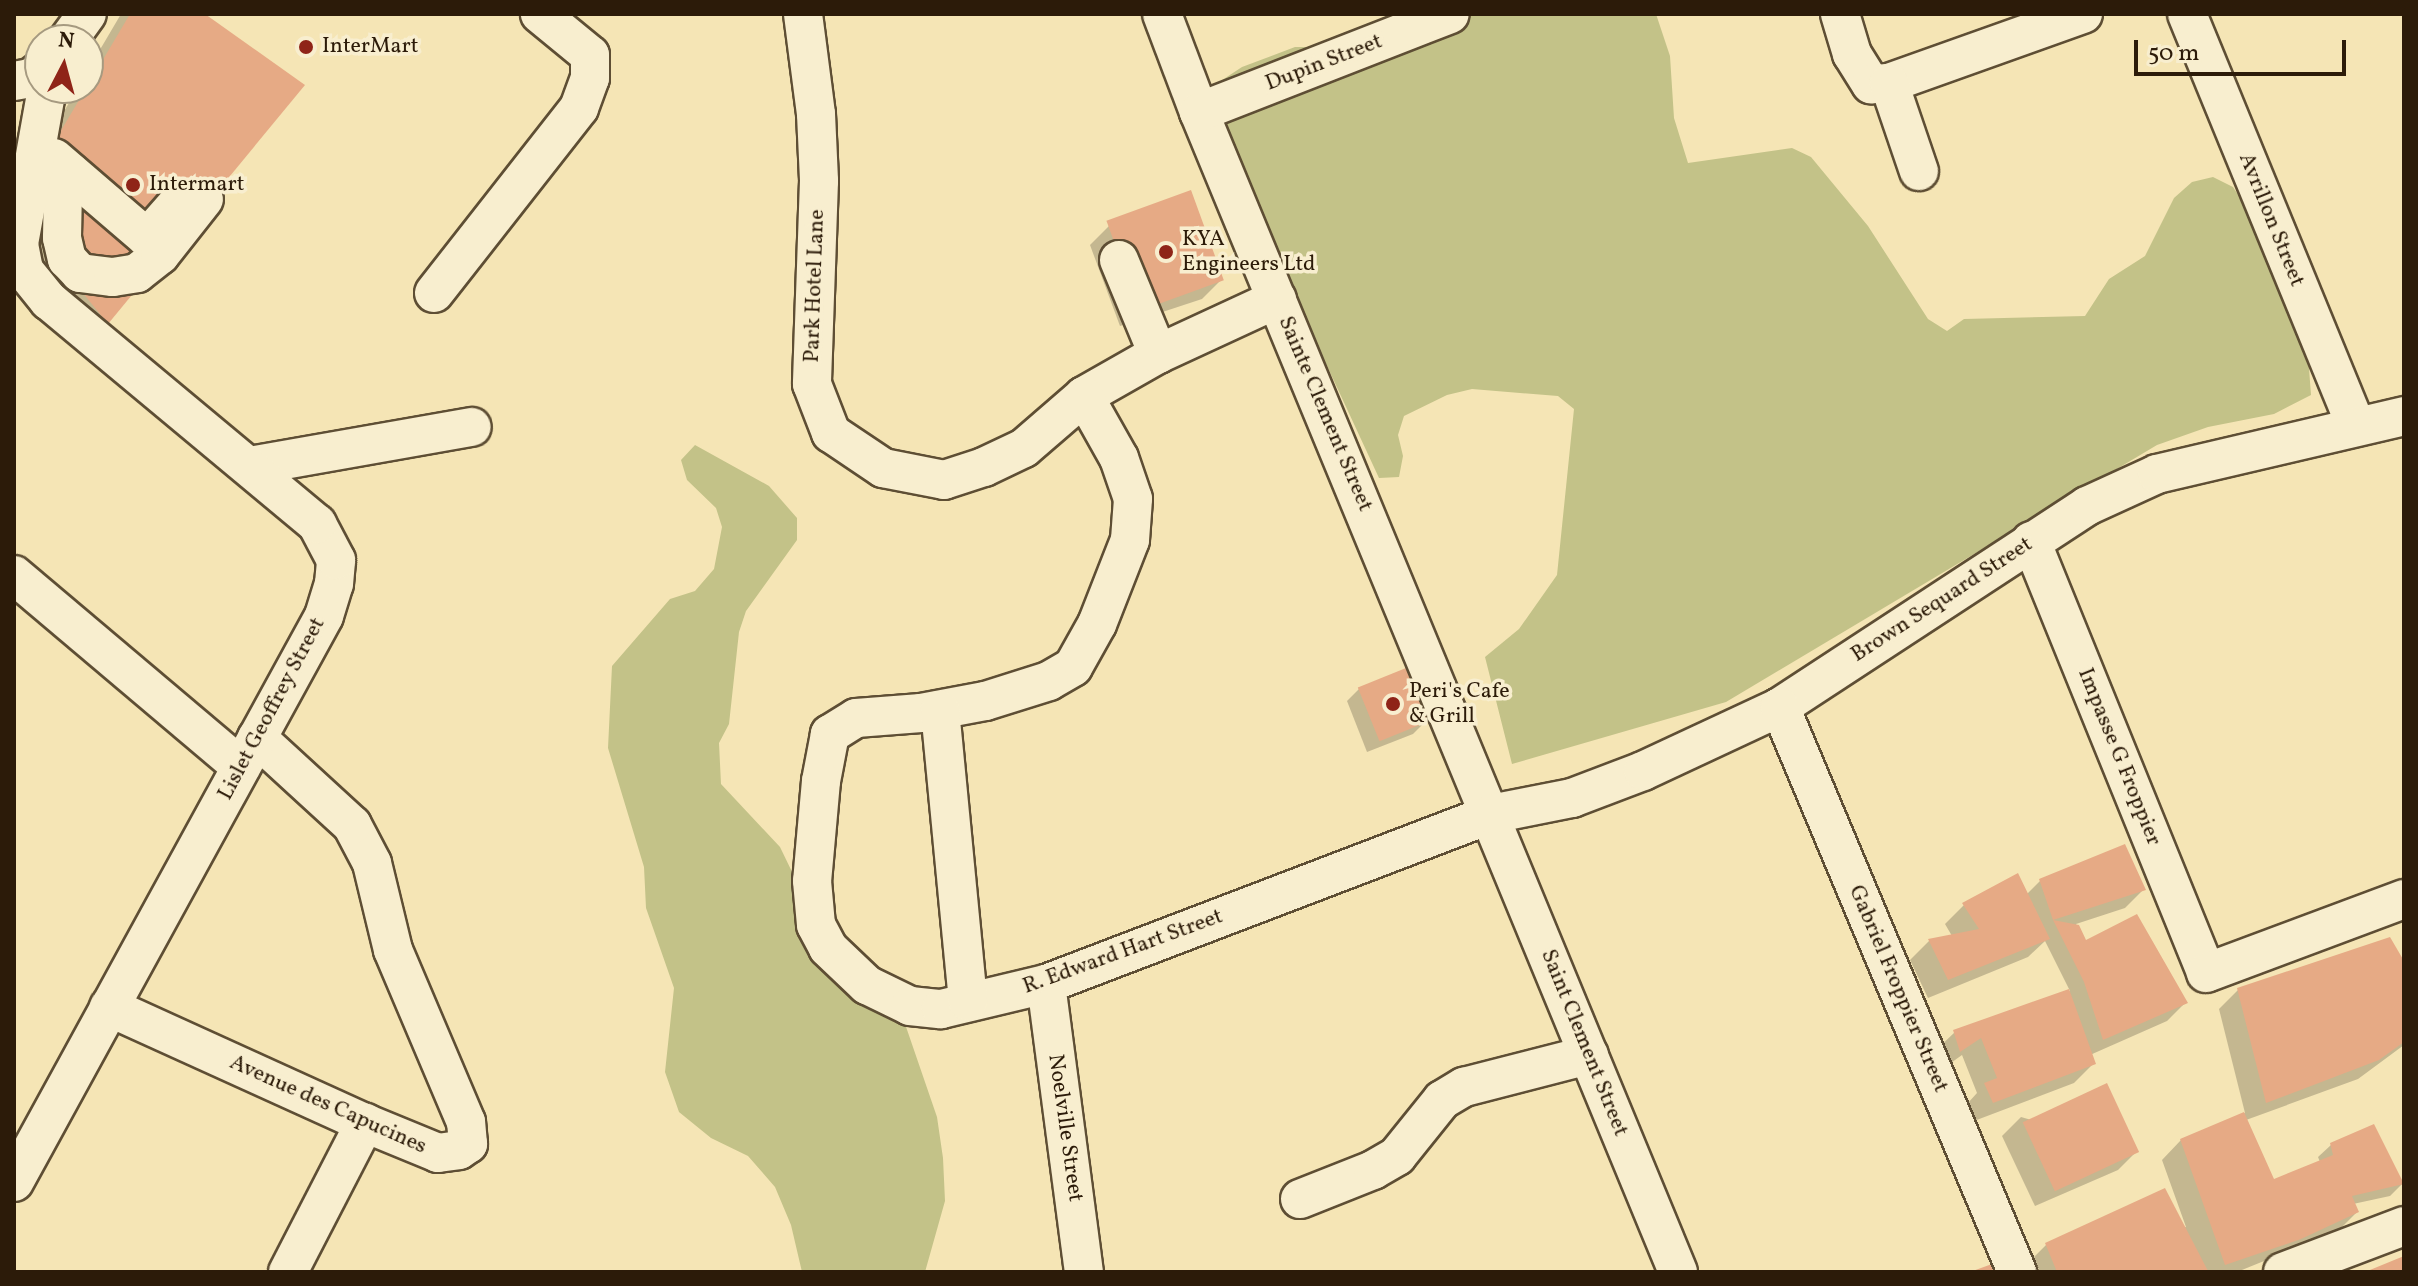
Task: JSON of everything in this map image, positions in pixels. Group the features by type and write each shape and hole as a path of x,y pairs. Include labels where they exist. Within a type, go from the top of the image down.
{"street":[{"path":"434,293 579,108 590,78 590,55 540,14"},
{"name":"Park Hotel Lane","path":"803,14 816,114 819,181 812,384 831,433 883,468 944,480 984,467 1024,448 1084,396 1158,354 1277,299"},
{"name":"Sainte Clement Street","path":"1162,14 1199,112 1491,814"},
{"name":"Dupin Street","path":"1199,112 1450,14"},
{"path":"1840,14 1852,54 1871,84 1889,83 2083,14"},
{"name":"Avrillon Street","path":"2187,14 2356,426"},
{"path":"1889,83 1919,171"},
{"name":"Lislet Geoffrey Street","path":"14,1182 26,1126 109,1007 324,616 334,584 336,560 317,524 49,301 24,270 19,244 44,104"},
{"path":"37,144 70,172 147,238 197,194 160,255 137,273 113,277 80,273 67,259 62,238 63,189 70,172"},
{"path":"1119,260 1158,354"},
{"path":"968,1002 940,710 985,701 1049,681 1073,667 1097,624 1130,540 1133,499 1119,458 1084,396"},
{"name":"Brown Sequard Street","path":"1491,814 1572,798 1643,771 1780,707 2087,506 2157,474 2404,416"},
{"path":"250,466 472,427"},
{"name":"Impasse G Froppier","path":"2031,541 2206,973 2404,899"},
{"path":"14,575 249,752"},
{"name":"Gabriel Froppier Street","path":"1780,707 2017,1272"},
{"name":"R. Edward Hart Street","path":"940,710 856,718 830,734 821,781 812,881 816,925 828,948 867,985 910,1006 941,1009 1046,984 1491,814"},
{"name":"Avenue des Capucines","path":"109,1007 438,1153 459,1150 468,1144 466,1122 393,950 372,863 352,825 249,752"},
{"name":"Saint Clement Street","path":"1491,814 1678,1272"},
{"name":"Noelville Street","path":"1046,984 1084,1272"},
{"path":"1300,1199 1373,1170 1397,1156 1442,1100 1464,1087 1589,1055"},
{"path":"288,1272 365,1123"},
{"path":"2283,1272 2404,1226"}],"shaded area":[{"path":"1401,14 1656,14 1670,56 1674,118 1688,163 1792,148 1811,157 1868,226 1928,319 1947,331 1964,319 2085,316 2109,279 2145,256 2174,198 2192,182 2213,177 2233,187 2258,225 2308,355 2311,395 2274,414 2208,427 2157,445 1726,702 1512,764 1485,657 1519,629 1557,575 1574,409 1558,396 1472,389 1447,395 1404,416 1398,435 1403,456 1399,477 1379,478 1201,94 1242,67 1295,47 1332,47"},
{"path":"695,445 769,486 797,518 797,540 746,611 739,632 729,724 719,743 721,784 780,847 809,907 837,926 903,1018 937,1117 943,1158 945,1201 925,1272 802,1272 791,1225 775,1187 748,1156 711,1138 679,1112 665,1072 674,988 646,908 644,867 608,748 612,666 670,599 695,591 714,569 722,527 716,508 687,480 681,460"}],"building":[{"name":"Intermart","path":"130,14 205,14 305,85 108,324 32,230 56,139 77,104 104,104 104,58"},
{"name":"KYA Engineers Ltd","path":"1191,190 1224,280 1139,311 1106,221"},
{"name":"Peri's Cafe & Grill","path":"1406,668 1428,722 1380,741 1358,687"},
{"path":"2125,844 2146,890 2053,920 2039,879"},
{"path":"2018,873 2050,939 1948,980 1928,939 1979,929 1962,903"},
{"path":"2137,914 2188,1003 2103,1040 2084,982 2053,920 2079,925 2086,940"},
{"path":"2390,937 2404,961 2404,1042 2379,1060 2266,1103 2237,988"},
{"path":"2069,989 2096,1064 1993,1103 1984,1083 1997,1078 1981,1038 1960,1052 1953,1030"},
{"path":"2107,1083 2139,1152 2055,1191 2023,1122"},
{"path":"2244,1112 2274,1179 2333,1155 2330,1143 2374,1124 2404,1184 2352,1196 2359,1212 2301,1239 2225,1265 2180,1139"},
{"path":"2165,1188 2208,1271 2057,1272 2045,1243"},
{"path":"2404,1256 2404,1272 2365,1272"},
{"path":"1992,1264 1996,1272 1970,1272"}],"place":[{"name":"InterMart","path":"306,47"},
{"name":"Intermart","path":"133,185"},
{"name":"KYA Engineers Ltd","path":"1166,252"},
{"name":"Peri's Cafe & Grill","path":"1393,704"}]}
